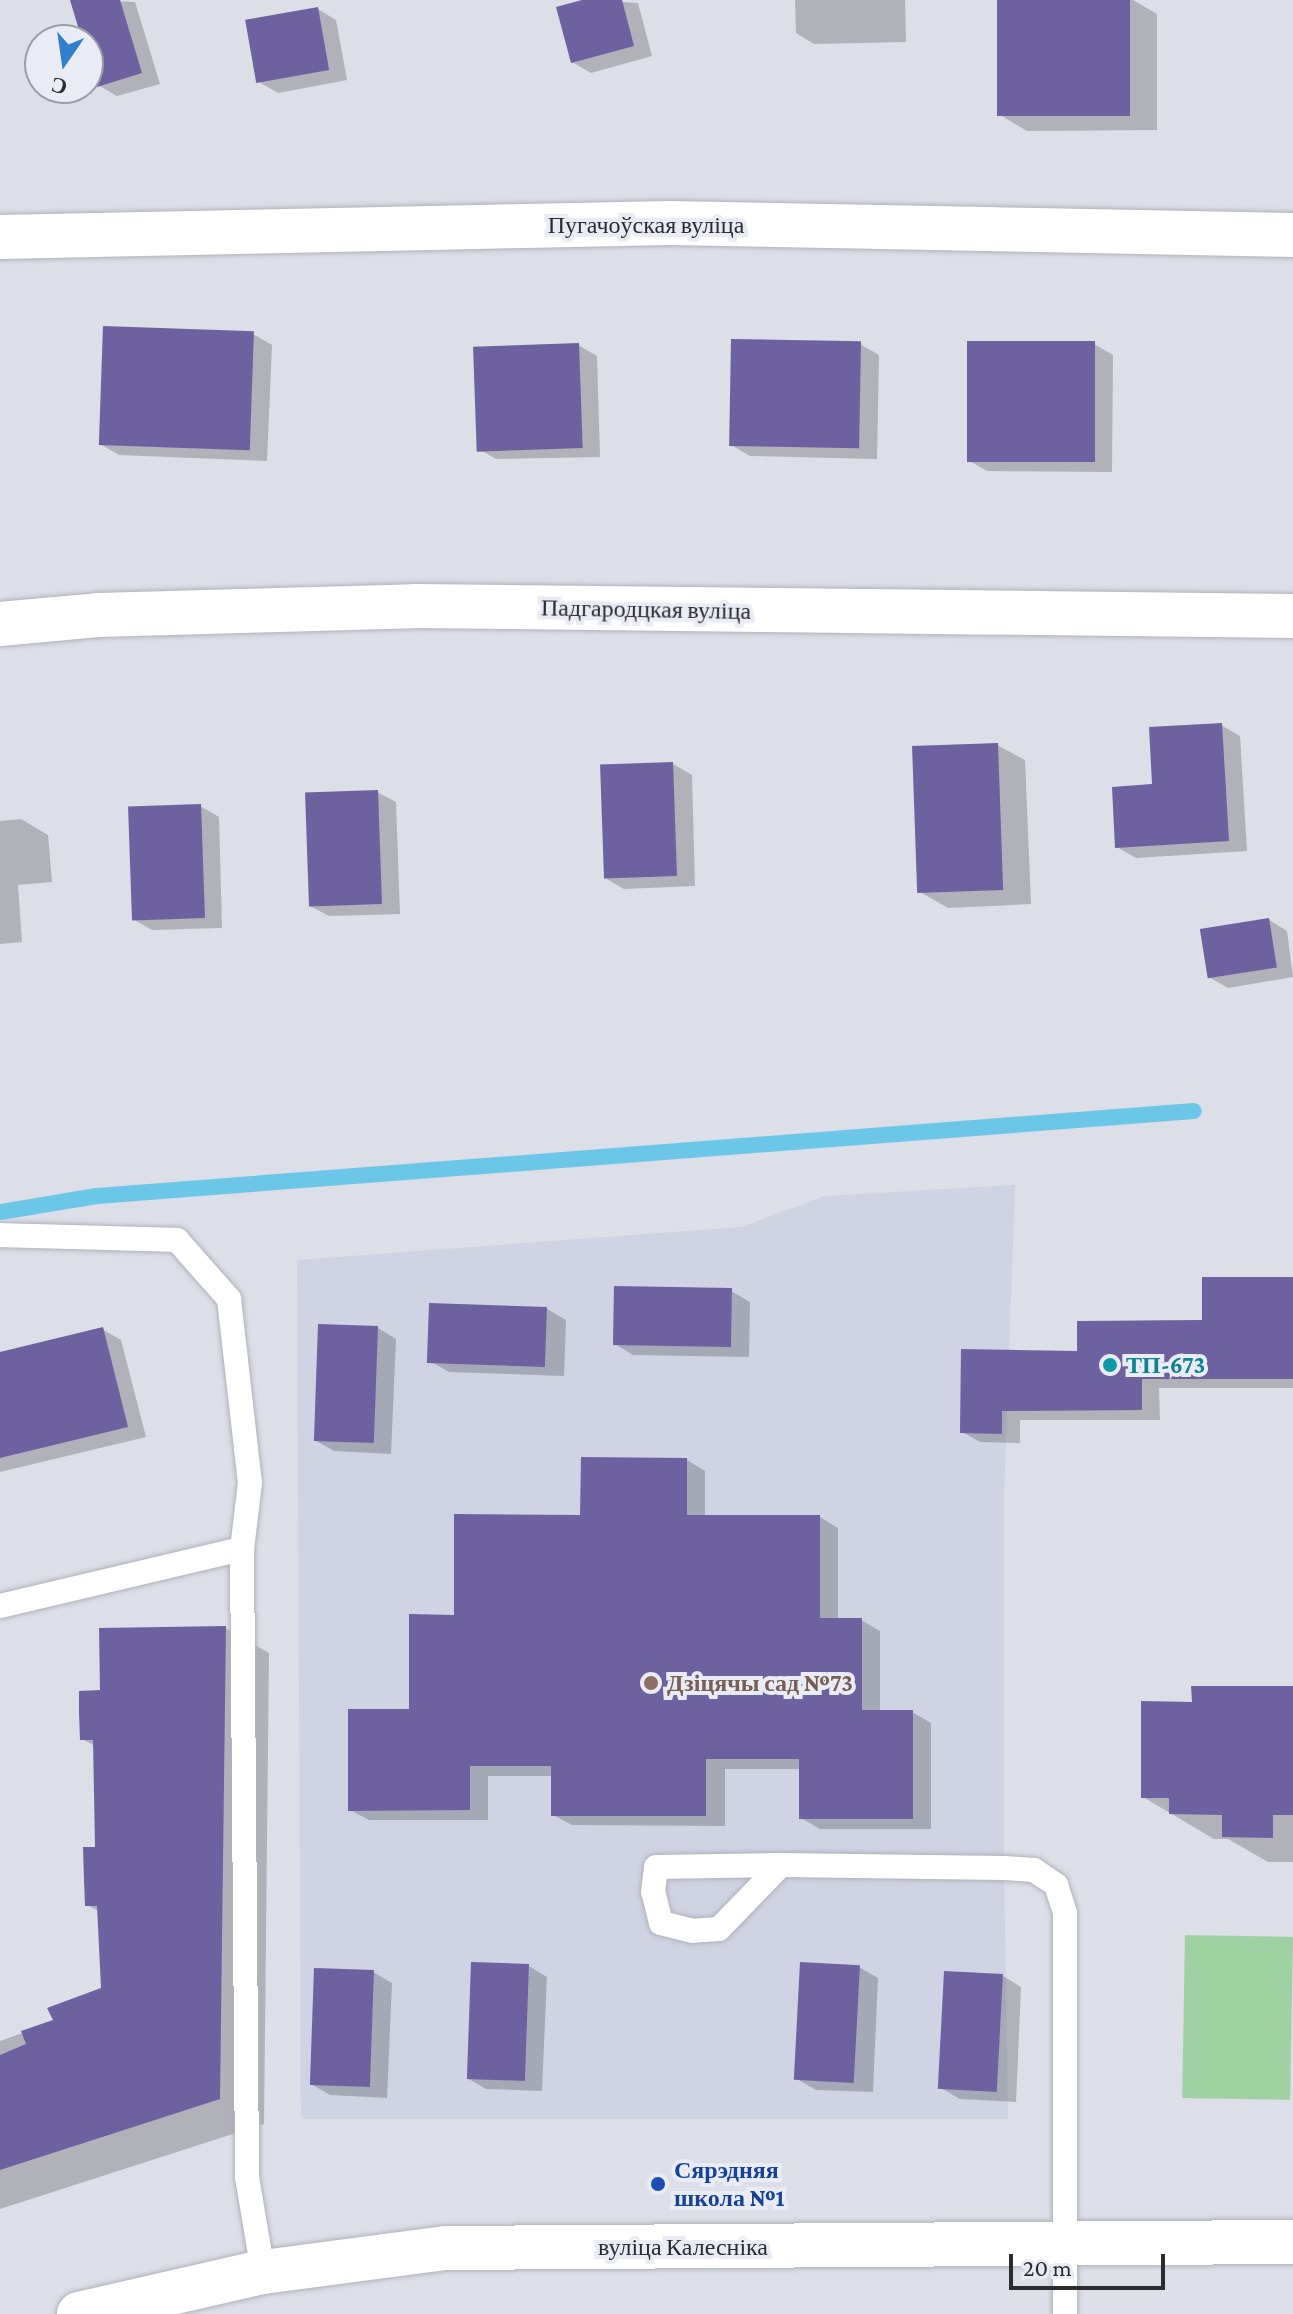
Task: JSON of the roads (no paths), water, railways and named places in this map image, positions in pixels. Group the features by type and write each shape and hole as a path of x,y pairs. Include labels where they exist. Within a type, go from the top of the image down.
{"street":[{"name":"Пугачоўская вуліца","path":"0,237 670,223 1293,235"},
{"name":"Падгародцкая вуліца","path":"0,624 98,615 414,606 1293,616"},
{"name":"вуліца Калесніка","path":"79,2314 125,2308 263,2272 445,2248 1293,2242"}],"lane":[{"path":"0,1235 177,1240 229,1299 250,1483 242,1549 247,2177 263,2272"},
{"path":"0,1606 242,1549"},
{"path":"781,1865 719,1929 693,1931 661,1923 653,1892 656,1867 781,1865 1034,1870 1056,1885 1065,1913 1065,2314"}],"waterway":[{"path":"0,1212 97,1196 1194,1111"}],"place":[{"name":"ТП-673","path":"1110,1365"},
{"name":"Дзіцячы сад №73","path":"651,1683"},
{"name":"Сярэдняя школа №1","path":"658,2184"}]}
